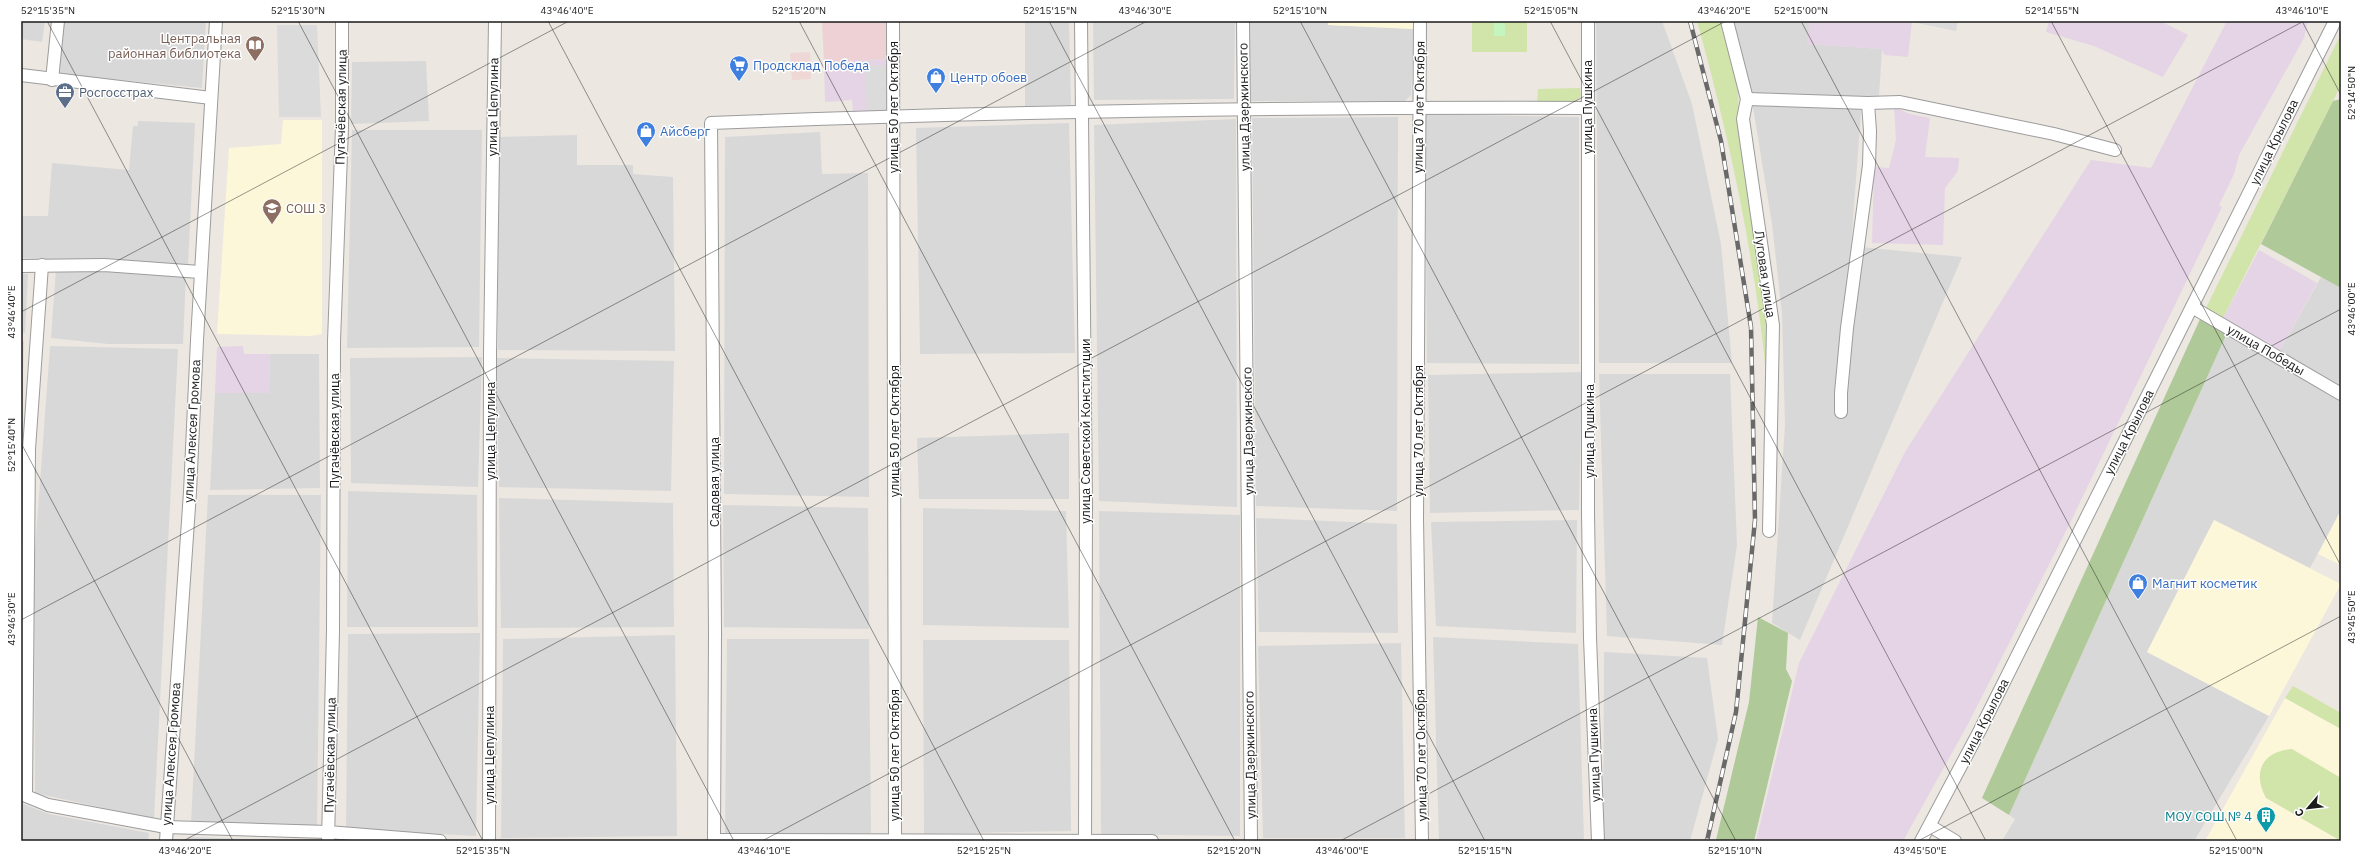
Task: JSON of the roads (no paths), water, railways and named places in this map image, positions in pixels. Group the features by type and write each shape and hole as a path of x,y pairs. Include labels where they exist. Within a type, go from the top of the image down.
{"street":[{"path":"52,80 58,21"},
{"name":"улица Алексея Громова","path":"166,841 190,492 200,272 216,21"},
{"name":"Пугачёвская улица","path":"328,836 333,631 334,341 342,127 342,21"},
{"name":"улица Цепулина","path":"489,841 490,354 495,21"},
{"name":"улица 50 лет Октября","path":"893,21 895,841"},
{"name":"улица Советской Конституции","path":"1081,21 1086,505 1085,840"},
{"name":"улица Дзержинского","path":"1243,21 1251,841"},
{"name":"улица 70 лет Октября","path":"1420,21 1418,108 1417,518 1422,841"},
{"name":"улица Пушкина","path":"1588,21 1587,108 1590,638 1598,841"},
{"name":"Луговая улица","path":"1727,21 1747,99 1743,119 1773,325 1769,531"},
{"name":"улица Крылова","path":"1921,841 1930,826 2335,21"},
{"path":"21,75 52,80 211,98"},
{"path":"1747,99 1868,103 1900,102 2054,134 2115,150"},
{"path":"1841,412 1848,328 1869,165 1870,131 1868,103"},
{"path":"893,116 1244,109 1587,108"},
{"name":"Садовая улица","path":"714,840 715,632 711,124 893,116"},
{"path":"42,265 29,449 23,795 48,805 166,827 440,841"},
{"path":"21,266 104,265 200,272"},
{"name":"улица Победы","path":"2192,307 2341,394"},
{"path":"1930,826 1955,841"},
{"path":"714,840 1152,841"}],"railway":[{"path":"1690,21 1721,141 1751,327 1755,520 1736,712 1707,841"}],"place":[{"name":"Центральная районная библиотека","path":"255,62"},
{"name":"Продсклад Победа","path":"739,82"},
{"name":"Центр обоев","path":"936,94"},
{"name":"Росгосстрах","path":"65,109"},
{"name":"Айсберг","path":"646,148"},
{"name":"СОШ 3","path":"272,225"},
{"name":"Магнит косметик","path":"2138,600"},
{"name":"МОУ СОШ № 4","path":"2266,833"}]}
